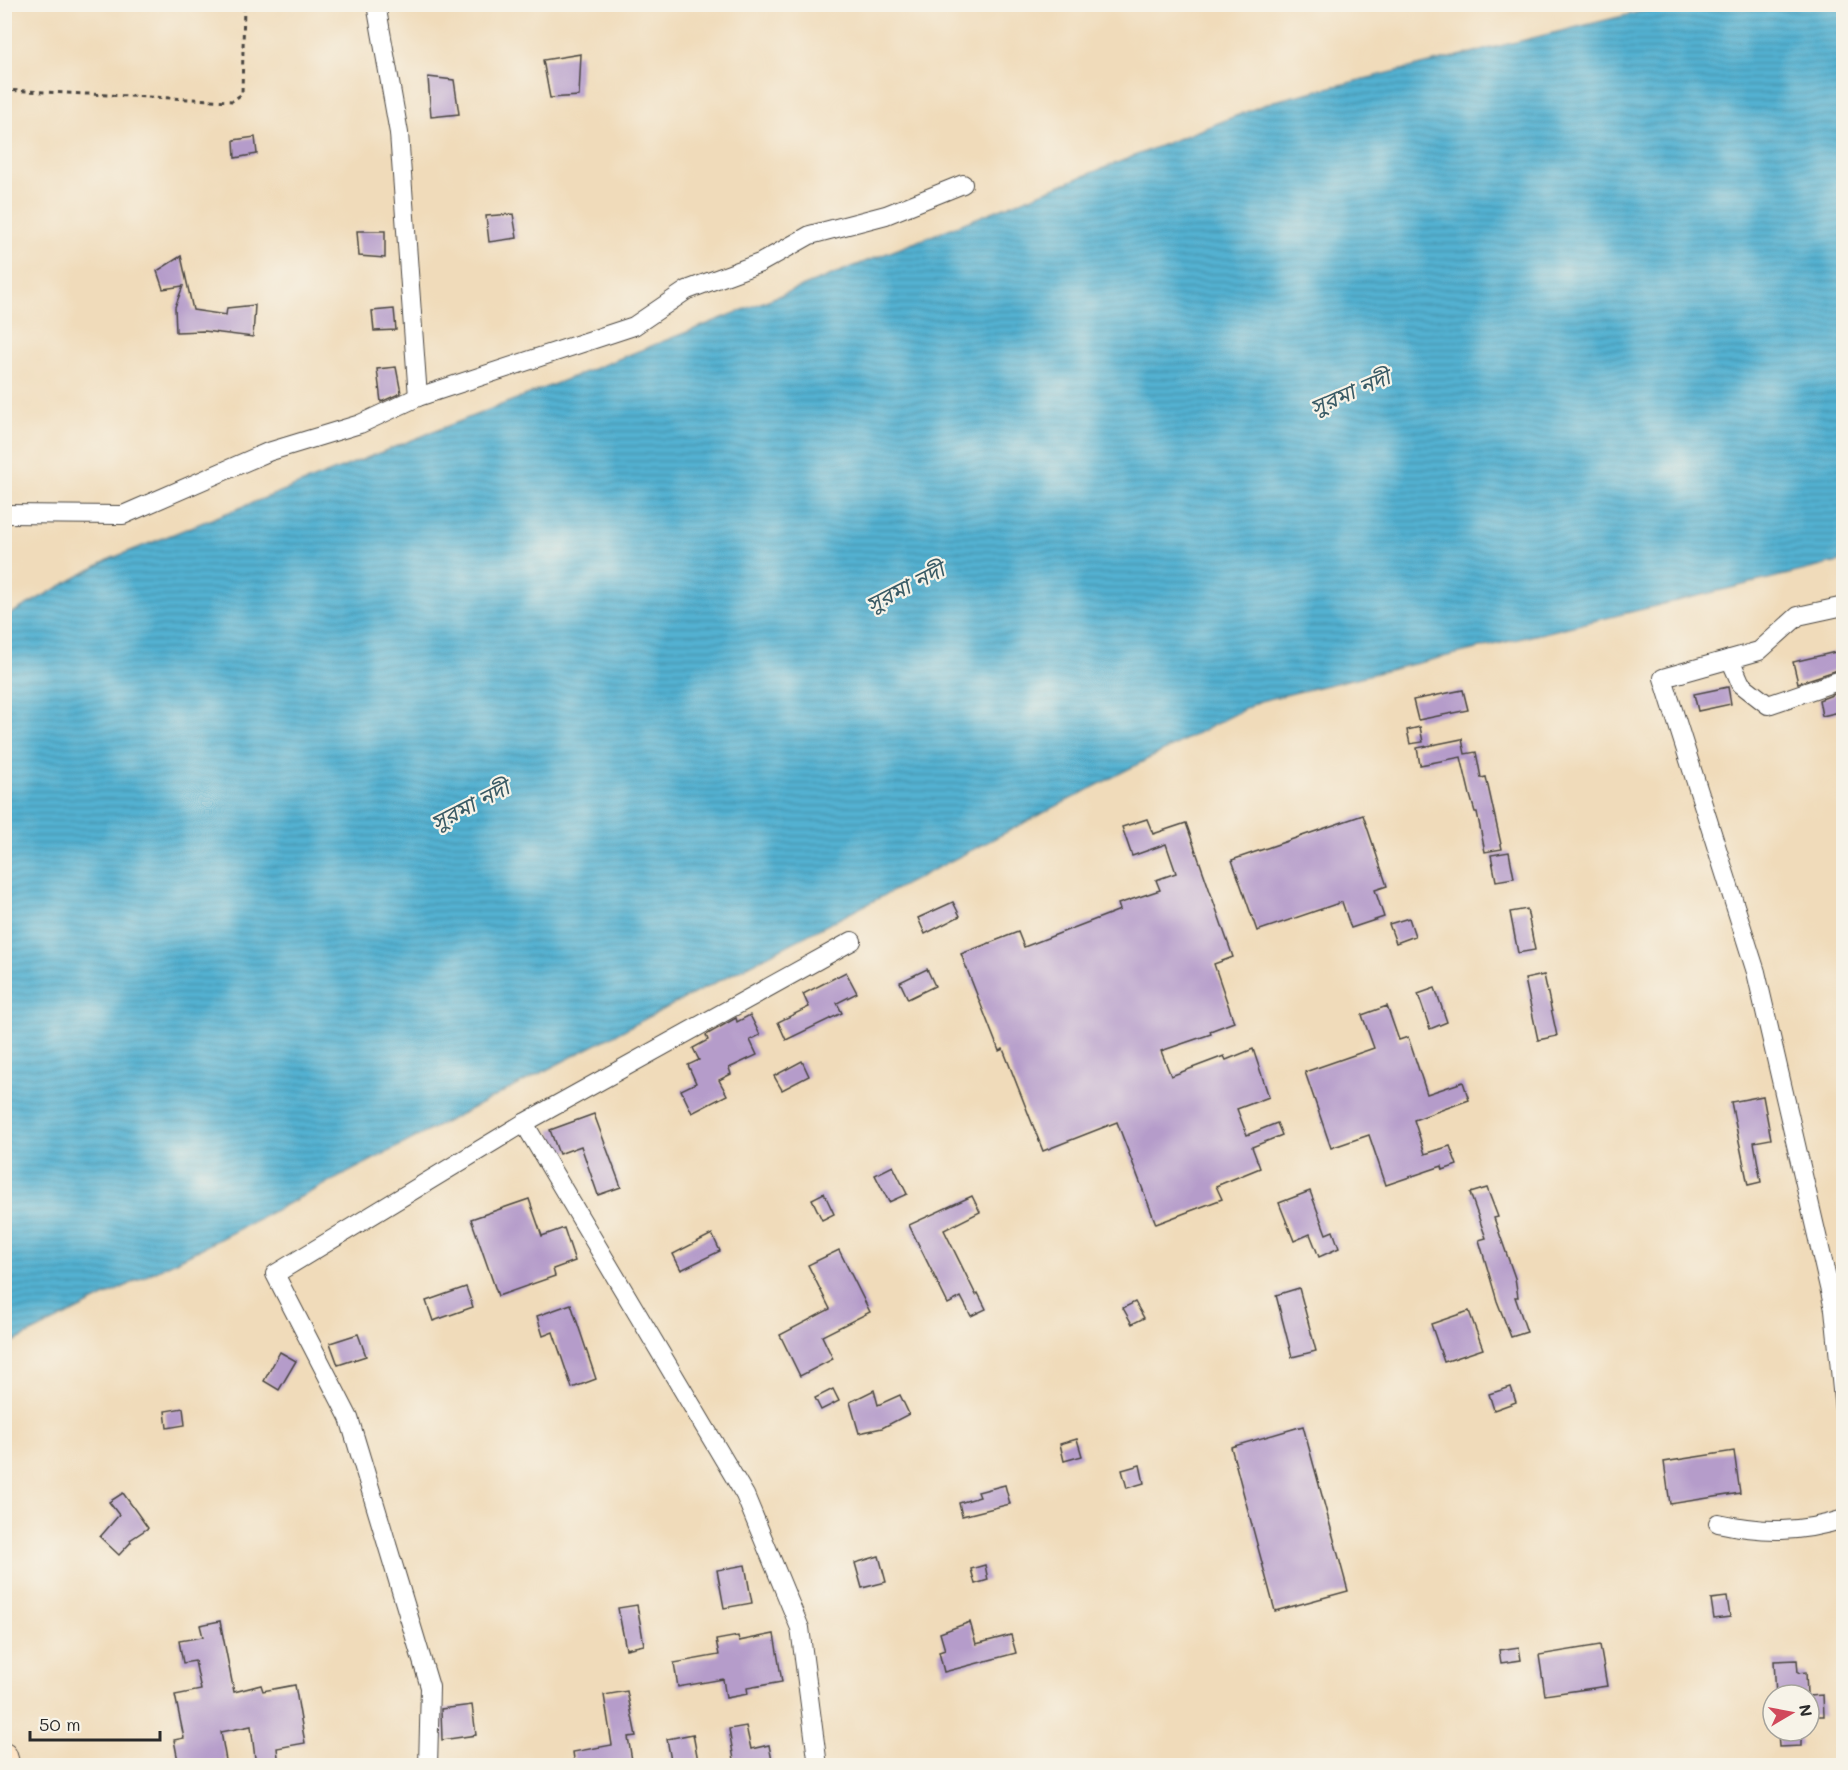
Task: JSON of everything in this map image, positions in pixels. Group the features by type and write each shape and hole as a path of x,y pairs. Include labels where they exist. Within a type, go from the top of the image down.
{"main road":[{"path":"4,1756 7,1766"}],"street":[{"path":"376,4 399,133 418,397"},
{"path":"4,514 123,515 268,452 360,424 418,397 634,326 687,290 760,263 810,234 886,215 963,184"},
{"path":"1844,606 1798,616 1759,651 1663,678 1756,972 1834,1309 1844,1410"},
{"path":"1730,659 1741,684 1768,705 1844,679"},
{"path":"428,1766 430,1687 349,1418 275,1274 524,1123 852,941"},
{"path":"524,1123 744,1495 800,1628 818,1766"},
{"path":"1718,1523 1755,1531 1814,1528 1844,1519"}],"path":[{"path":"4,90 232,102 242,94 244,4"}],"water":[{"name":"সুরমা নদী","path":"1668,5 1843,5 1843,561 1260,701 198,1250 5,1346 5,617 110,559 1274,101"}],"building":[{"path":"581,54 579,96 550,98 543,60"},
{"path":"428,77 454,80 459,114 431,117"},
{"path":"255,137 257,154 235,158 234,140"},
{"path":"513,214 517,238 489,242 486,216"},
{"path":"357,231 385,231 385,258 359,256"},
{"path":"181,256 193,310 226,315 227,308 255,305 253,337 204,331 176,332 175,307 183,286 163,289 157,271"},
{"path":"394,309 396,330 374,331 372,311"},
{"path":"396,367 401,393 381,402 377,369"},
{"path":"1844,650 1844,668 1798,683 1793,662"},
{"path":"1728,687 1731,704 1698,711 1694,694"},
{"path":"1463,690 1468,710 1418,720 1413,700"},
{"path":"1840,692 1844,711 1822,716 1819,700"},
{"path":"1420,727 1423,742 1410,744 1407,730"},
{"path":"1462,739 1465,754 1476,752 1481,778 1486,777 1502,849 1485,852 1477,812 1475,812 1470,795 1461,757 1420,765 1417,748"},
{"path":"1363,815 1387,886 1375,890 1384,917 1351,928 1342,902 1257,931 1232,860"},
{"path":"1147,819 1153,834 1186,823 1233,957 1214,964 1234,1022 1210,1031 1211,1034 1161,1051 1171,1076 1224,1056 1226,1060 1253,1049 1269,1097 1237,1109 1247,1135 1277,1123 1282,1135 1252,1147 1260,1168 1216,1186 1222,1199 1156,1224 1117,1122 1043,1151 1003,1049 999,1051 961,954 1018,932 1024,947 1120,910 1118,904 1160,890 1156,880 1176,873 1166,844 1132,856 1122,827"},
{"path":"1509,852 1514,878 1496,881 1491,855"},
{"path":"953,902 960,916 925,934 918,918"},
{"path":"1527,909 1535,950 1518,953 1510,912"},
{"path":"1409,918 1415,936 1396,943 1389,924"},
{"path":"927,969 935,986 908,999 900,982"},
{"path":"846,972 857,993 837,1003 842,1013 786,1040 778,1022 809,1007 803,994"},
{"path":"1544,975 1557,1036 1538,1040 1525,979"},
{"path":"1435,988 1447,1022 1430,1029 1418,994"},
{"path":"1387,1006 1399,1040 1408,1037 1427,1094 1463,1082 1469,1100 1414,1120 1425,1154 1450,1146 1457,1165 1443,1170 1442,1166 1386,1185 1369,1135 1331,1148 1305,1072 1374,1048 1362,1015"},
{"path":"750,1015 760,1035 750,1040 757,1055 729,1068 731,1074 719,1080 727,1095 692,1113 681,1090 696,1083 688,1065 699,1060 693,1048 708,1040 706,1035 736,1018 737,1022"},
{"path":"802,1061 809,1076 782,1090 774,1076"},
{"path":"1763,1096 1771,1139 1754,1142 1761,1182 1748,1185 1731,1102"},
{"path":"594,1114 621,1187 598,1195 581,1146 559,1154 550,1130"},
{"path":"893,1166 907,1194 889,1202 875,1175"},
{"path":"1487,1188 1498,1217 1494,1218 1515,1278 1518,1297 1515,1297 1527,1332 1511,1337 1497,1301 1479,1240 1486,1238 1470,1193"},
{"path":"1310,1191 1326,1234 1333,1231 1339,1248 1319,1257 1310,1234 1294,1241 1279,1203"},
{"path":"824,1193 834,1214 822,1220 812,1199"},
{"path":"972,1196 980,1212 944,1230 976,1295 978,1293 986,1309 971,1316 961,1297 948,1304 909,1225"},
{"path":"529,1199 542,1236 564,1228 575,1261 553,1269 555,1276 498,1296 471,1219"},
{"path":"712,1234 720,1251 681,1270 673,1254"},
{"path":"839,1250 870,1312 822,1336 833,1359 800,1376 780,1335 830,1309 808,1265"},
{"path":"466,1287 473,1307 433,1321 426,1301"},
{"path":"1299,1288 1316,1351 1292,1357 1276,1295"},
{"path":"1135,1302 1144,1318 1132,1324 1123,1308"},
{"path":"571,1304 596,1379 572,1388 553,1332 543,1336 537,1316"},
{"path":"1469,1311 1483,1349 1444,1362 1431,1324"},
{"path":"358,1334 366,1356 338,1365 330,1343"},
{"path":"280,1352 296,1361 279,1390 264,1381"},
{"path":"1511,1387 1516,1402 1494,1410 1489,1394"},
{"path":"833,1389 839,1401 821,1410 815,1398"},
{"path":"874,1390 878,1405 900,1395 909,1414 882,1428 859,1433 850,1402"},
{"path":"183,1408 185,1425 167,1428 165,1411"},
{"path":"1303,1426 1348,1591 1275,1611 1231,1447"},
{"path":"1077,1439 1082,1456 1064,1461 1060,1444"},
{"path":"1734,1451 1740,1493 1670,1504 1664,1462"},
{"path":"1140,1465 1144,1483 1127,1488 1122,1470"},
{"path":"1005,1485 1010,1504 962,1516 959,1503 980,1497 978,1492"},
{"path":"123,1493 148,1528 130,1540 131,1542 119,1555 100,1537 119,1515 109,1502"},
{"path":"879,1556 886,1582 862,1588 855,1563"},
{"path":"745,1565 752,1603 724,1608 717,1570"},
{"path":"985,1565 988,1580 975,1584 971,1569"},
{"path":"1727,1597 1730,1617 1714,1619 1711,1599"},
{"path":"637,1605 644,1645 626,1649 618,1608"},
{"path":"220,1621 234,1692 261,1685 263,1691 295,1685 305,1743 277,1748 279,1766 256,1766 251,1726 221,1732 227,1766 179,1766 174,1740 184,1738 175,1695 201,1690 195,1661 183,1663 179,1641 203,1637 200,1625"},
{"path":"970,1622 976,1644 1011,1635 1016,1653 944,1672 939,1652 945,1650 940,1633"},
{"path":"774,1634 782,1682 747,1688 748,1694 726,1698 723,1679 678,1687 674,1663 719,1655 716,1640 738,1636 739,1641"},
{"path":"1600,1645 1607,1686 1545,1695 1539,1655"},
{"path":"1519,1647 1521,1660 1501,1663 1499,1650"},
{"path":"1797,1660 1798,1673 1806,1672 1806,1683 1775,1683 1774,1661"},
{"path":"627,1691 636,1736 628,1737 633,1766 607,1766 607,1762 575,1766 573,1752 612,1745 604,1695"},
{"path":"1821,1695 1823,1695 1824,1716 1821,1716"},
{"path":"472,1705 476,1735 442,1740 441,1709"},
{"path":"746,1726 751,1749 769,1745 773,1766 735,1766 729,1729"},
{"path":"693,1734 699,1766 672,1766 667,1739"},
{"path":"1779,1743 1801,1743 1801,1746 1779,1747"}]}
